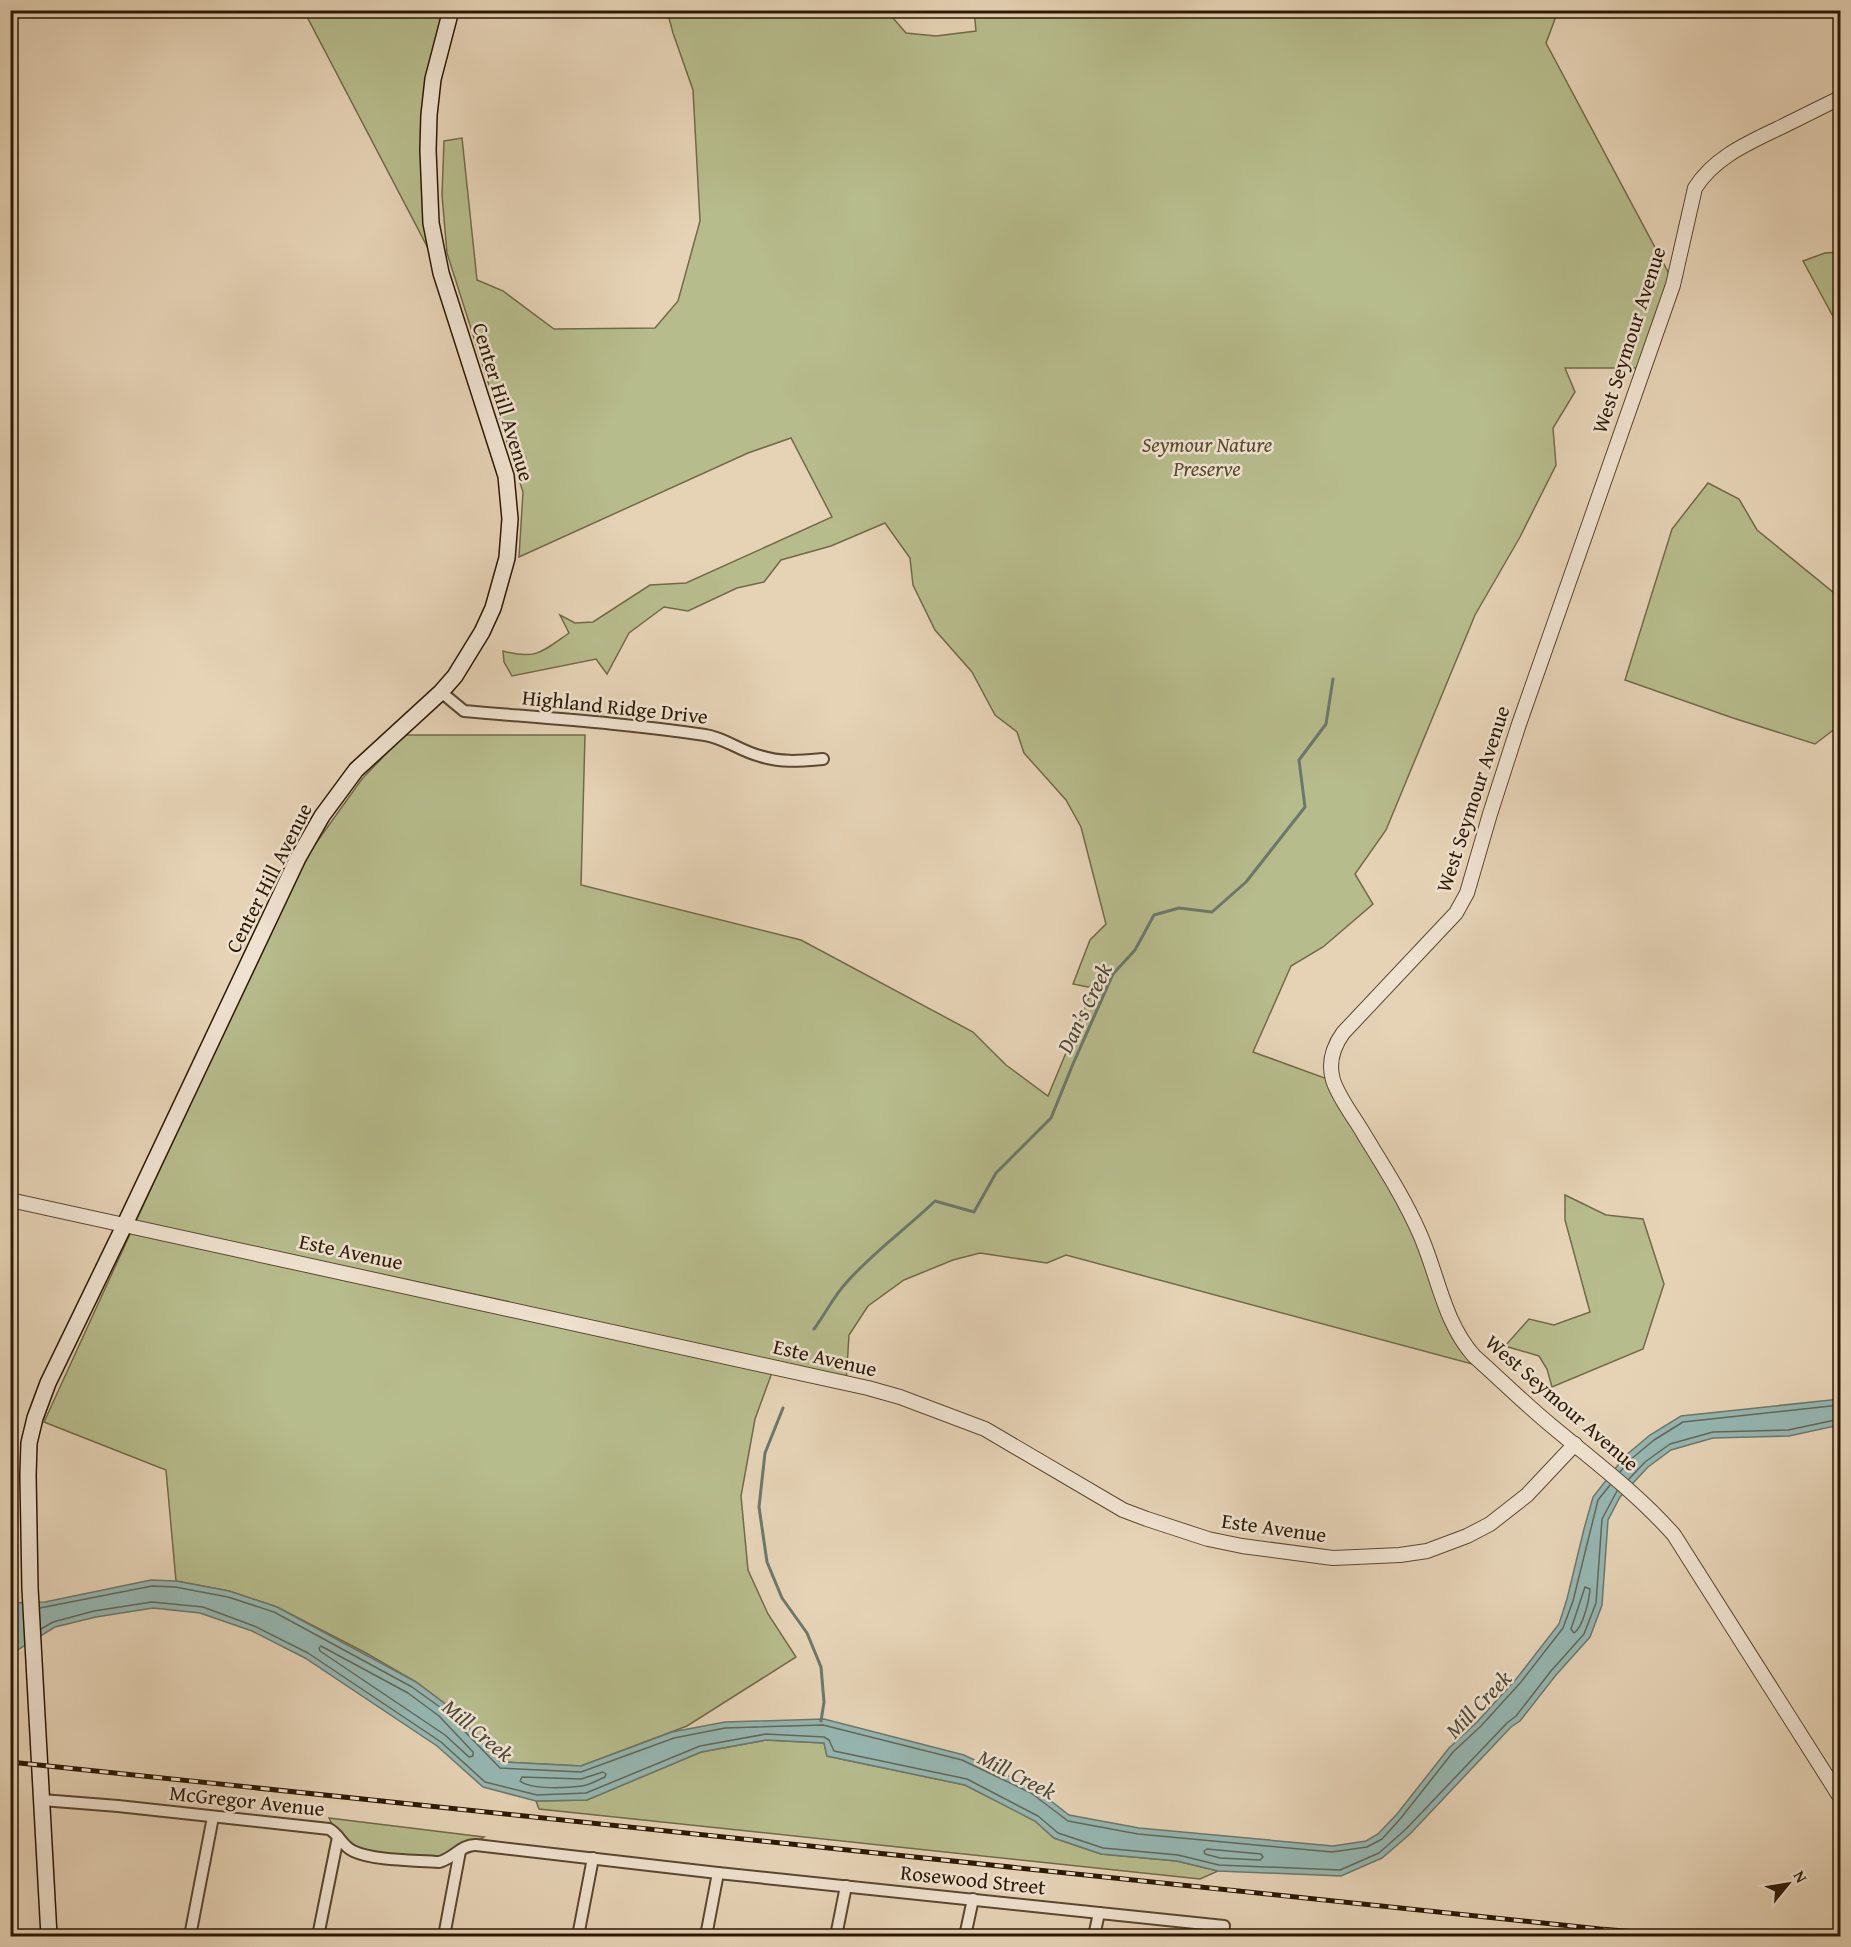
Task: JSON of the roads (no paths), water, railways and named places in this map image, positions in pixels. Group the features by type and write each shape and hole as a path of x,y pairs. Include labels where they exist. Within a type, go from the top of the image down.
{"main road":[{"name":"Center Hill Avenue","path":"49,1936 30,1588 28,1474 29,1443 35,1418 48,1383 298,858 322,816 357,770 441,692 455,676 470,654 493,608 507,558 509,498 502,459 441,273 431,223 429,114 433,79 451,10"}],"street":[{"name":"West Seymour Avenue","path":"1840,98 1731,152 1714,165 1695,188 1673,285 1518,727 1467,892 1456,913 1343,1033 1333,1051 1331,1060 1337,1089 1400,1194 1419,1232 1456,1332 1474,1356 1553,1427 1600,1464 1657,1516 1674,1535 1840,1797"},
{"name":"Highland Ridge Drive","path":"441,692 464,711 706,735 721,738 735,747 759,756 787,762 823,759"},
{"name":"Este Avenue","path":"10,1200 846,1383 900,1397 985,1429 1123,1510 1208,1539 1242,1546 1351,1559 1427,1551 1467,1536 1508,1511 1527,1495 1575,1444"},
{"name":"McGregor Avenue","path":"42,1800 328,1829 334,1831 352,1851 373,1857 439,1862 446,1861 469,1845 476,1845 718,1873"},
{"path":"190,1936 213,1817"},
{"path":"318,1936 338,1837"},
{"path":"444,1936 460,1851"},
{"path":"578,1936 593,1858"},
{"path":"706,1936 718,1873"},
{"name":"Rosewood Street","path":"718,1873 1099,1913 1223,1931"},
{"path":"836,1936 846,1886"},
{"path":"965,1936 973,1899"},
{"path":"1094,1936 1099,1913"}],"water":[{"path":"1840,1399 1840,1425 1789,1436 1713,1438 1671,1450 1648,1467 1620,1497 1608,1520 1602,1605 1590,1637 1520,1721 1511,1727 1410,1834 1382,1858 1341,1876 1218,1871 1177,1861 1101,1854 1054,1838 1035,1821 965,1785 827,1756 824,1743 766,1740 701,1752 587,1800 536,1801 483,1787 437,1746 305,1658 252,1631 200,1613 153,1608 96,1617 55,1627 11,1654 10,1603 45,1602 151,1580 176,1581 229,1591 277,1607 416,1682 448,1706 501,1762 581,1766 672,1732 725,1722 824,1719 964,1755 1034,1788 1069,1815 1139,1828 1333,1846 1366,1841 1378,1834 1397,1814 1449,1748 1477,1722 1517,1678 1559,1624 1593,1497 1625,1456 1650,1435 1681,1416"}],"waterway":[{"name":"Dan’s Creek","path":"814,1329 837,1294 856,1272 935,1201 974,1212 996,1173 1051,1118 1113,974 1135,950 1154,915 1179,908 1212,912 1246,882 1305,807 1299,760 1326,724 1333,679"},
{"name":"Dan’s Creek","path":"783,1408 765,1453 759,1507 767,1562 782,1598 807,1633 821,1667 824,1702 821,1721"}],"railway":[{"path":"10,1762 1600,1929 1685,1936"}],"park label":[{"name":"Seymour Nature Preserve","path":"1207,457"}],"water label":[{"name":"Mill Creek","path":"1478,1704"},
{"name":"Mill Creek","path":"478,1730"},
{"name":"Mill Creek","path":"1017,1774"}]}
